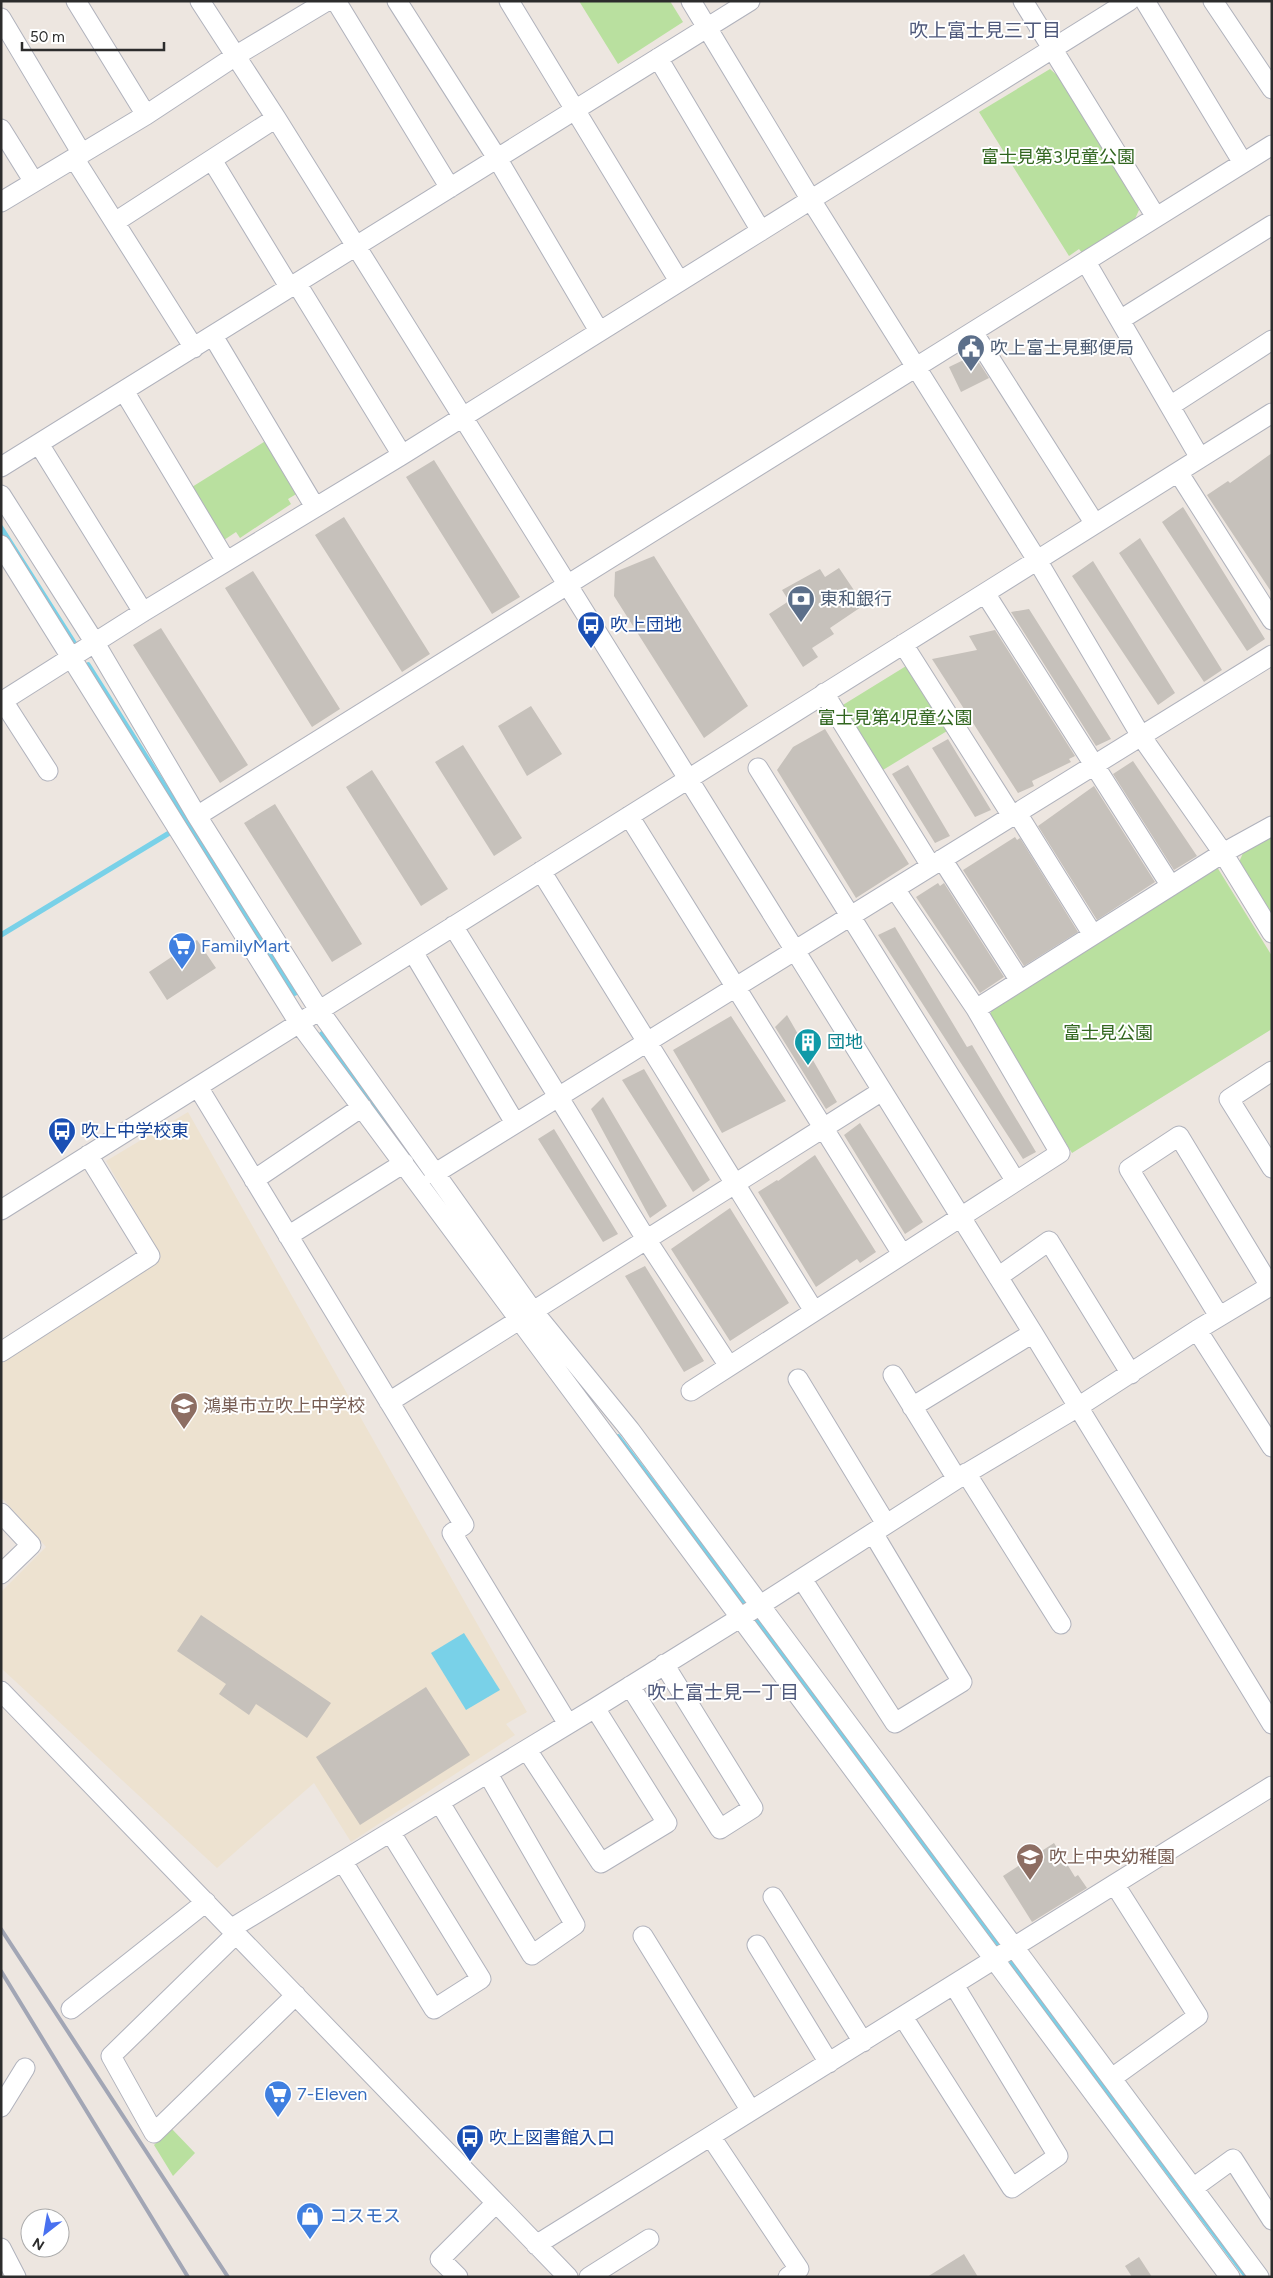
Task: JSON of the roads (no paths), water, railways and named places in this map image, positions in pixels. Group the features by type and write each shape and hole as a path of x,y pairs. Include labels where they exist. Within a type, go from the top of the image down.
{"street":[{"path":"76,1 146,115"},
{"path":"200,1 237,55 795,950 1033,1333 1272,1724"},
{"path":"1,202 146,115 237,55 327,1"},
{"path":"336,1 450,188"},
{"path":"397,1 497,158 599,331"},
{"path":"509,1 679,281"},
{"path":"692,1 811,200 1037,560 1141,736 1223,853 1272,933"},
{"path":"1,467 750,1"},
{"path":"1023,1 1156,217"},
{"path":"48,772 2,701 143,612 402,455 462,415 1053,50 1129,1"},
{"path":"1144,1 1243,163"},
{"path":"1213,1 1272,89"},
{"path":"1,18 115,222 194,348"},
{"path":"658,58 761,231"},
{"path":"115,222 276,118"},
{"path":"1,129 34,182"},
{"path":"197,816 915,366 974,332 1272,145"},
{"path":"212,160 402,455"},
{"path":"1120,320 1272,225"},
{"path":"1086,262 1200,458"},
{"path":"974,332 1095,524"},
{"path":"213,336 315,507"},
{"path":"1170,406 1272,340"},
{"path":"124,391 226,561"},
{"path":"1,1210 1272,413"},
{"path":"38,444 143,612"},
{"path":"1178,472 1272,620"},
{"path":"1,495 95,643 197,816 319,1010 434,1174 526,1316 741,1616 994,1961 1230,2277"},
{"path":"1,545 299,1023 404,1164 526,1316 630,1430 1259,2277"},
{"path":"984,593 1171,886"},
{"path":"903,644 1093,935"},
{"path":"434,1174 1272,655"},
{"path":"824,693 937,862 1020,981"},
{"path":"758,768 1015,1180"},
{"path":"629,816 736,986 822,1129 902,1254"},
{"path":"976,1009 1223,853 1272,826"},
{"path":"541,871 814,1311"},
{"path":"691,1391 1015,1180 1060,1153 976,1009 894,888"},
{"path":"453,926 646,1240 729,1366"},
{"path":"413,952 515,1124"},
{"path":"1272,1071 1229,1098 1272,1168"},
{"path":"198,1087 464,1525 452,1533 568,1724"},
{"path":"389,1402 882,1091"},
{"path":"254,1180 362,1107"},
{"path":"296,1995 154,2133 111,2056 235,1931 391,1832 759,1606 961,1476 1078,1407 1197,1330 1271,1285 1179,1136 1129,1169 1220,1316"},
{"path":"1,1352 150,1256 88,1156"},
{"path":"288,1236 404,1164"},
{"path":"998,1277 1049,1241 1131,1374"},
{"path":"1197,1330 1272,1447"},
{"path":"912,1406 1033,1333"},
{"path":"893,1375 912,1406 1061,1624"},
{"path":"798,1379 962,1682 895,1723 802,1579"},
{"path":"1,1513 31,1545 1,1574"},
{"path":"630,1686 720,1829 737,1819 753,1808 664,1664"},
{"path":"1,1691 568,2277"},
{"path":"527,1750 601,1863 667,1823 595,1708"},
{"path":"440,1803 532,1955 575,1925 488,1774"},
{"path":"536,2245 1272,1786"},
{"path":"343,1862 434,2009 481,1978 391,1832"},
{"path":"1112,2078 1198,2016 1115,1885"},
{"path":"774,1898 863,2042"},
{"path":"71,2008 206,1902"},
{"path":"643,1936 751,2111"},
{"path":"757,1945 829,2063"},
{"path":"903,2017 1012,2188 1058,2156 954,1985"},
{"path":"1,2107 25,2068"},
{"path":"711,2137 799,2269 788,2277"},
{"path":"1194,2188 1233,2159 1272,2220"},
{"path":"458,2277 440,2259 496,2203"},
{"path":"589,2277 649,2239"},
{"path":"1,2248 16,2277"}],"water":[{"path":"464,1633 500,1690 466,1710 431,1653"}],"waterway":[{"path":"1,528 74,643"},
{"path":"88,665 295,993"},
{"path":"1,935 194,818"},
{"path":"322,1034 446,1205"},
{"path":"618,1437 744,1603"},
{"path":"756,1620 999,1944"},
{"path":"1012,1963 1247,2277"}],"railway":[{"path":"1,1929 228,2277"},
{"path":"1,1971 188,2277"}],"place":[{"name":"吹上富士見郵便局","path":"971,372"},
{"name":"東和銀行","path":"801,623"},
{"name":"吹上団地","path":"591,649"},
{"name":"FamilyMart","path":"182,970"},
{"name":"団地","path":"808,1066"},
{"name":"吹上中学校東","path":"62,1155"},
{"name":"鴻巣市立吹上中学校","path":"184,1430"},
{"name":"吹上中央幼稚園","path":"1030,1881"},
{"name":"7-Eleven","path":"278,2118"},
{"name":"吹上図書館入口","path":"470,2162"},
{"name":"コスモス","path":"310,2240"}],"district":[{"name":"吹上富士見三丁目","path":"985,30"},
{"name":"吹上富士見一丁目","path":"723,1692"}],"park label":[{"name":"富士見第3児童公園","path":"1058,157"},
{"name":"富士見第4児童公園","path":"895,718"},
{"name":"富士見公園","path":"1108,1033"}]}
